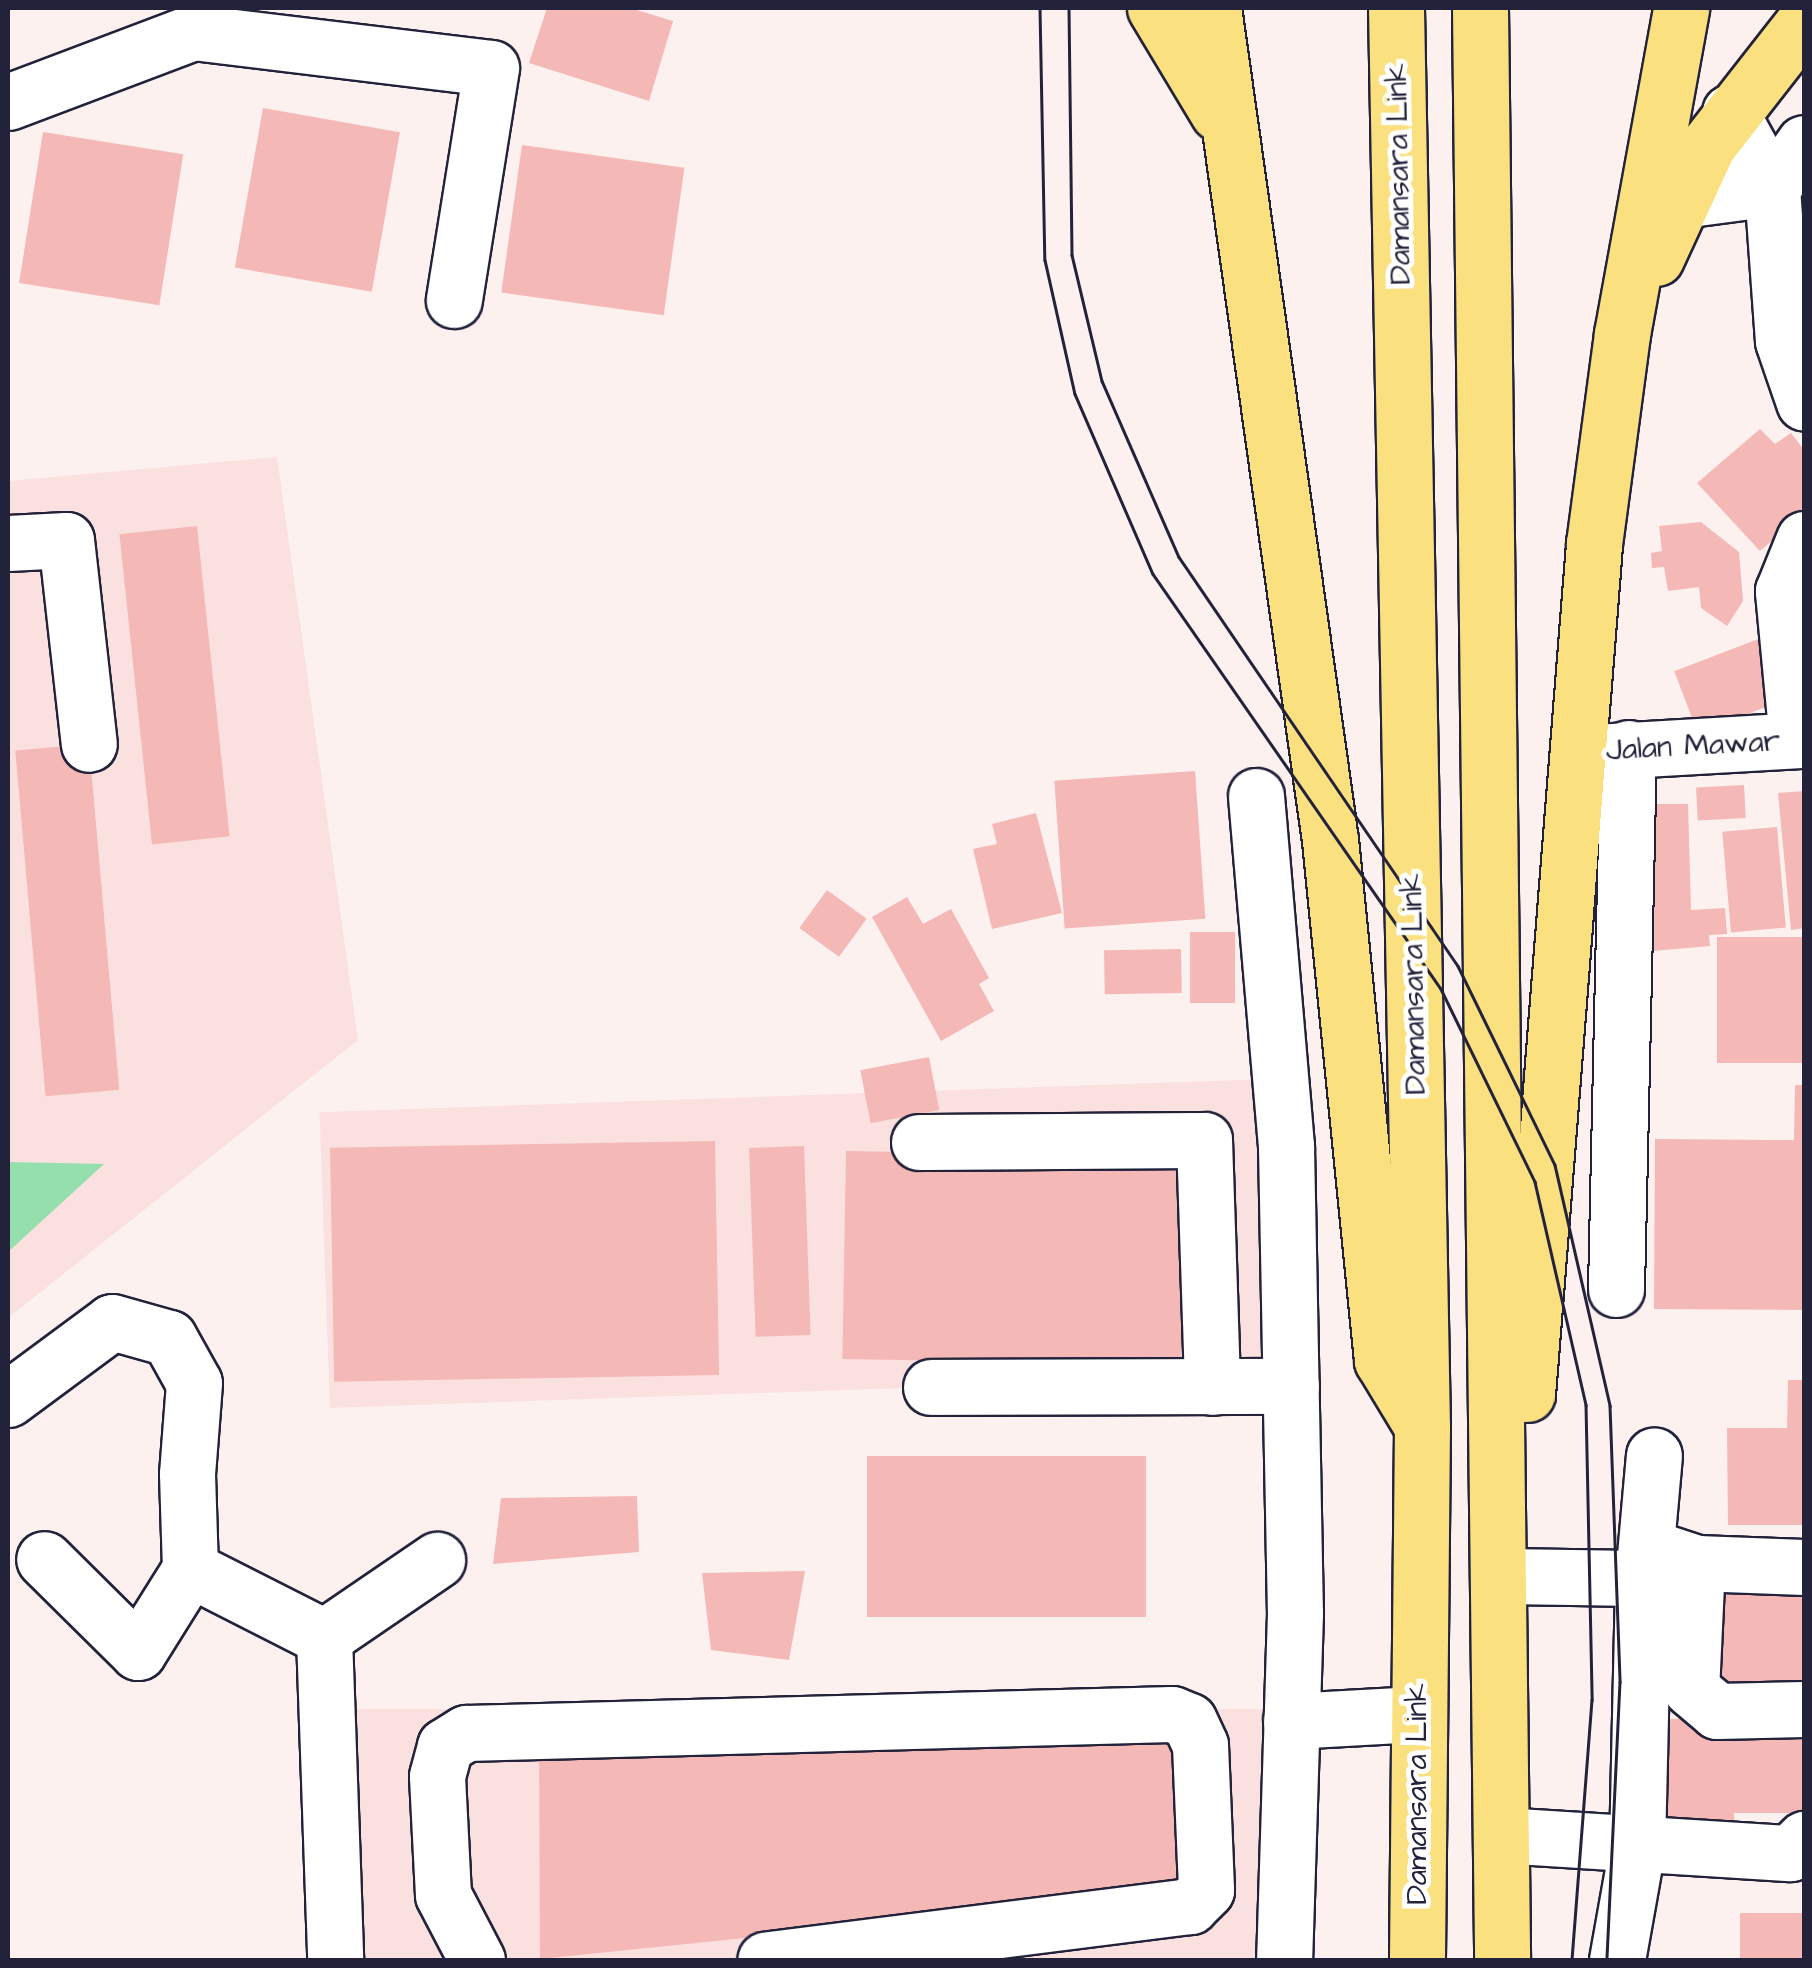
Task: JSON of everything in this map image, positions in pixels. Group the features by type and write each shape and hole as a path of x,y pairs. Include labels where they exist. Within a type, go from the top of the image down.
{"highway":[{"path":"1155,8 1232,137"},
{"path":"1213,8 1330,840 1382,1360 1422,1427"},
{"name":"Damansara Link","path":"1396,8 1422,1427 1416,1714 1417,1960"},
{"path":"1480,8 1502,1960"},
{"path":"1499,1560 1526,1395 1545,1191 1546,1115 1604,751 1594,544 1622,334 1681,8"},
{"path":"1622,334 1682,200 1730,112 1804,22"}],"street":[{"path":"8,102 193,32 491,68 454,300"},
{"path":"1730,112 1772,188 1783,341 1804,402"},
{"path":"1682,200 1772,188 1804,143"},
{"path":"1801,740 1783,591 1804,538"},
{"path":"8,544 66,540 89,744"},
{"name":"Jalan Mawar","path":"1604,751 1801,740"},
{"path":"1604,751 1618,1196 1616,1289"},
{"path":"1256,796 1286,1146 1291,1386 1272,1470 1291,1722 1284,1960"},
{"path":"919,1142 1204,1140 1212,1387"},
{"path":"1545,1191 1618,1196"},
{"path":"8,1398 112,1322 169,1338 194,1382 187,1474 190,1569 138,1652 44,1559"},
{"path":"931,1387 1291,1386"},
{"path":"1617,1960 1637,1848 1644,1562 1654,1455"},
{"path":"324,1637 437,1560"},
{"path":"1499,1560 1804,1567"},
{"path":"1697,1562 1692,1689 1717,1710 1804,1708"},
{"path":"190,1569 324,1637"},
{"path":"324,1637 335,1960"},
{"path":"478,1960 443,1895 438,1816 436,1776 446,1746 466,1734 502,1728 1172,1714 1189,1721 1200,1744 1206,1890 1190,1906 826,1956 765,1960"},
{"path":"1291,1722 1416,1714"},
{"path":"1501,1835 1637,1848 1790,1853 1804,1838"}],"shaded area":[{"path":"277,457 358,1040 8,1318 8,481"},
{"path":"1269,1079 1279,1375 330,1408 320,1112"},
{"path":"354,1709 1269,1709 1269,1960 354,1960"}],"green space":[{"path":"8,1162 104,1164 8,1252"}],"building":[{"path":"547,8 630,8 673,21 649,101 529,63"},
{"path":"263,108 400,132 372,292 235,268"},
{"path":"43,132 183,154 159,305 19,283"},
{"path":"522,145 684,168 664,315 501,293"},
{"path":"1760,429 1775,444 1791,433 1804,450 1804,513 1760,551 1697,483"},
{"path":"1701,522 1739,552 1743,601 1727,626 1701,608 1699,587 1668,591 1664,567 1652,568 1651,553 1662,551 1659,526"},
{"path":"197,526 230,836 152,844 119,534"},
{"path":"1761,638 1785,700 1698,733 1674,671"},
{"path":"89,744 119,1090 46,1096 15,750"},
{"path":"1195,771 1205,919 1065,928 1054,781"},
{"path":"1744,785 1746,818 1698,820 1696,788"},
{"path":"1804,791 1804,928 1791,930 1778,793"},
{"path":"1651,804 1688,804 1691,910 1725,908 1727,934 1709,935 1710,946 1653,951"},
{"path":"1036,813 1062,913 992,929 973,849 997,844 992,824"},
{"path":"1777,827 1786,928 1731,932 1722,832"},
{"path":"827,890 867,919 839,957 799,928"},
{"path":"907,897 923,924 951,909 989,978 979,984 994,1011 941,1041 872,917"},
{"path":"1190,932 1235,932 1235,1003 1190,1003"},
{"path":"1717,937 1804,937 1804,1063 1717,1063"},
{"path":"1181,949 1182,993 1105,994 1104,950"},
{"path":"929,1057 939,1110 871,1123 860,1070"},
{"path":"1795,1085 1804,1085 1804,1310 1654,1309 1655,1139 1794,1140"},
{"path":"715,1141 719,1375 334,1382 330,1148"},
{"path":"804,1146 811,1335 756,1337 749,1148"},
{"path":"846,1151 1185,1157 1181,1365 842,1359"},
{"path":"1788,1380 1804,1380 1804,1525 1728,1525 1727,1428 1787,1428"},
{"path":"867,1456 1146,1456 1146,1617 867,1617"},
{"path":"637,1496 639,1552 493,1564 501,1498"},
{"path":"805,1571 789,1660 711,1650 702,1573"},
{"path":"1720,1586 1804,1586 1804,1693 1720,1693"},
{"path":"1804,1718 1804,1813 1734,1813 1735,1841 1653,1841 1652,1719"},
{"path":"539,1741 1180,1745 1182,1893 540,1959"},
{"path":"1740,1913 1804,1913 1804,1960 1740,1960"}],"tram line":[{"path":"1040,8 1045,260 1075,394 1153,574 1441,989 1535,1182 1586,1405 1592,1700 1572,1960"},
{"path":"1069,8 1072,255 1102,381 1179,557 1458,966 1555,1165 1610,1406 1620,1682 1607,1960"}]}
